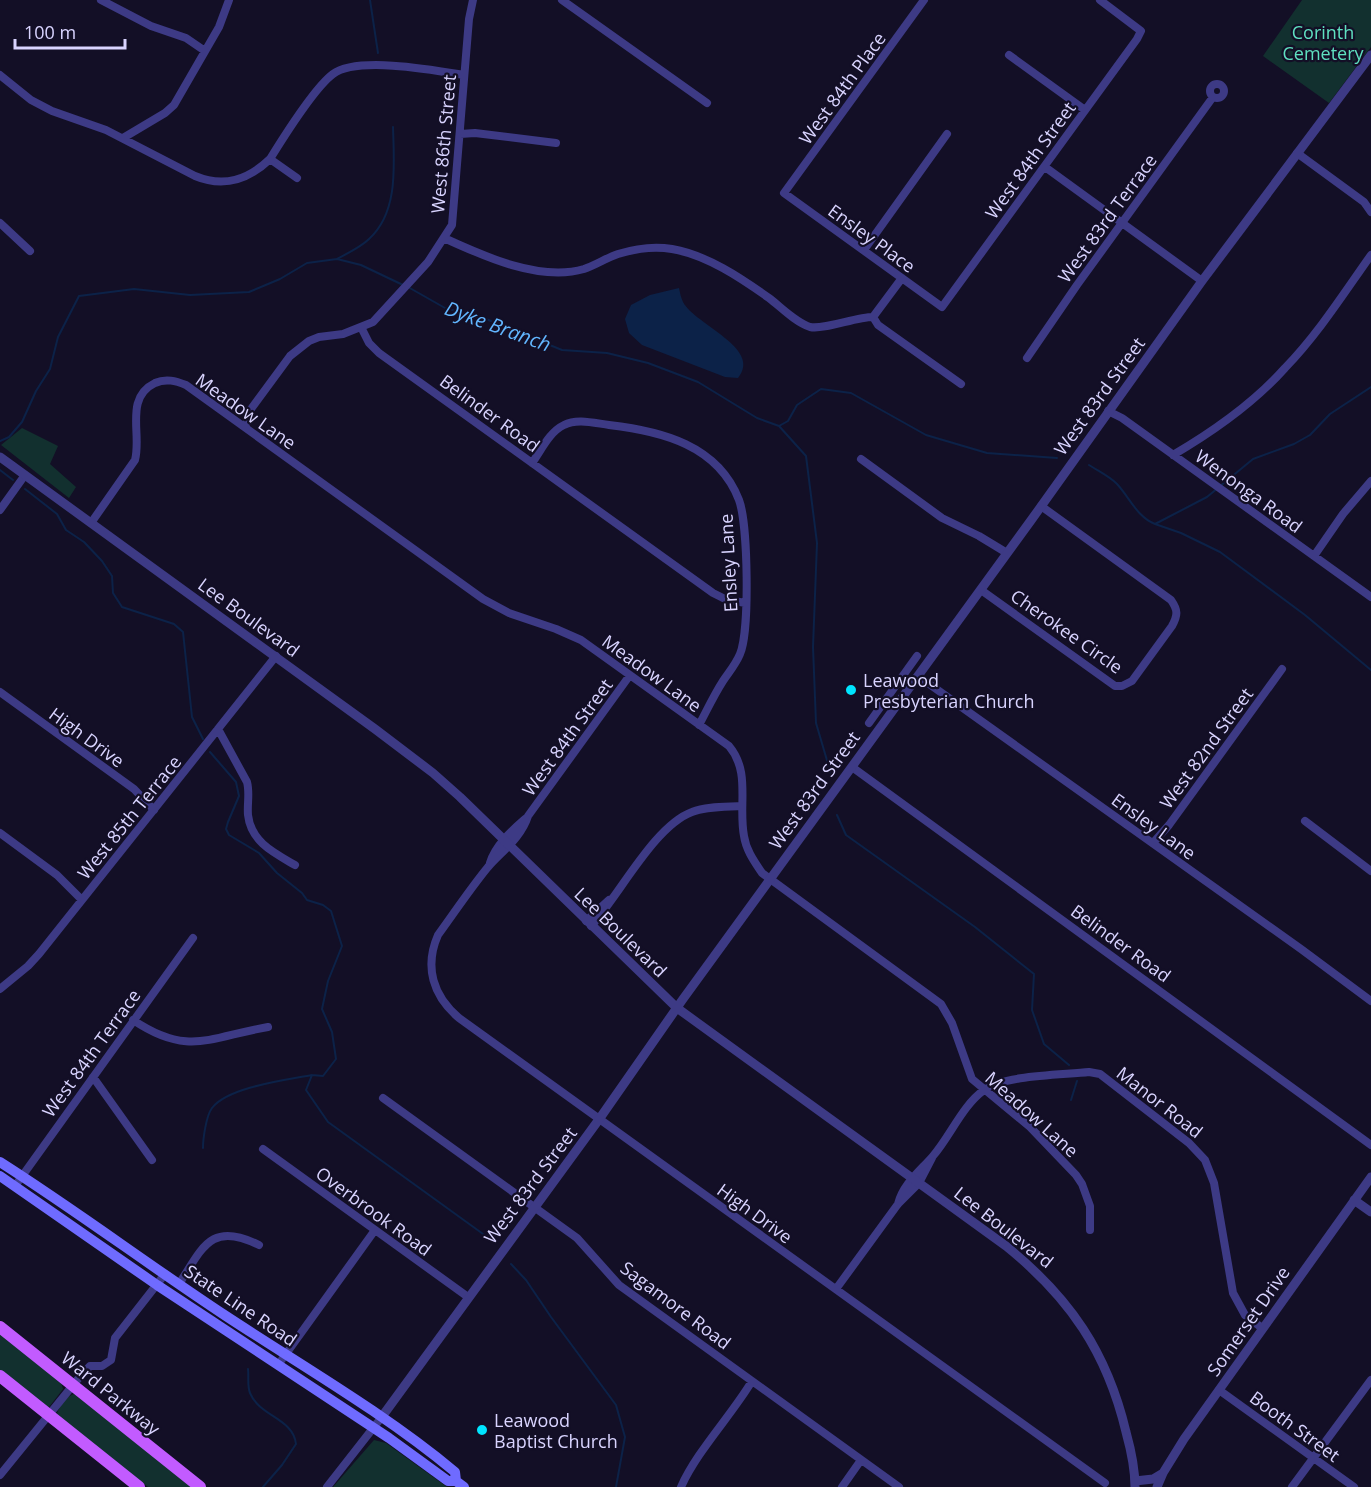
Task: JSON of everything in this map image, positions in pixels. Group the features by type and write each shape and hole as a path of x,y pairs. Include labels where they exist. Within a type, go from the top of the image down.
{"main road":[{"name":"State Line Road","path":"0,1162 54,1196 179,1284 381,1418 455,1472 460,1484"},
{"name":"State Line Road","path":"0,1176 157,1285 374,1428 448,1481 460,1484"},
{"name":"Ward Parkway","path":"0,1327 200,1487"},
{"path":"0,1376 139,1487"}],"street":[{"path":"101,0 151,26 186,38 205,51"},
{"path":"123,138 165,113 174,105 223,20 230,0"},
{"name":"West 86th Street","path":"361,327 373,322 394,300 418,273 452,225 469,19 473,0"},
{"path":"562,0 707,103"},
{"name":"West 84th Place","path":"784,193 924,0"},
{"name":"West 84th Street","path":"942,307 1137,39 1141,31 1100,0"},
{"path":"1009,55 1085,110"},
{"name":"West 83rd Street","path":"327,1487 374,1428 600,1119 677,1008 1202,281 1371,55"},
{"path":"0,75 31,100 52,111 106,130 204,180 221,182 239,180 258,170 270,159 324,81 343,68 362,65 436,70 464,75"},
{"name":"West 83rd Terrace","path":"1027,358 1213,97"},
{"path":"460,134 474,133 556,143"},
{"path":"864,250 947,134"},
{"path":"1297,153 1364,202 1371,212"},
{"path":"270,159 297,178"},
{"path":"1045,167 1202,281"},
{"name":"Ensley Place","path":"784,193 942,307"},
{"path":"0,223 30,251"},
{"path":"444,238 490,259 519,267 551,271 583,269 628,252 670,248 681,250 717,265 812,327 873,317"},
{"path":"1173,455 1235,414 1286,368 1308,342 1371,255"},
{"path":"873,317 902,278"},
{"path":"873,317 878,325 961,384"},
{"path":"245,427 251,410 299,347 319,337 344,334 361,327"},
{"name":"Belinder Road","path":"361,327 369,343 379,353 713,593 727,600 746,603"},
{"name":"Meadow Lane","path":"92,523 135,460 138,438 136,410 143,393 150,386 168,380 186,385 494,606 574,636 630,675 729,746 737,756 742,778 743,833 756,865 770,879 941,1004 952,1023 972,1079 1030,1128 1082,1184 1090,1206 1090,1230"},
{"name":"Wenonga Road","path":"1108,411 1371,597"},
{"name":"Ensley Lane","path":"532,463 556,429 571,422 640,428 683,442 698,450 722,471 733,487 740,503 744,527 746,629 740,655 699,725"},
{"name":"Lee Boulevard","path":"0,457 433,773 460,796 677,1008 1006,1246 1042,1277 1084,1329 1109,1378 1122,1412 1135,1484"},
{"path":"861,459 942,518 1007,553"},
{"path":"0,510 25,475"},
{"path":"1314,556 1343,514 1371,481"},
{"name":"Cherokee Circle","path":"981,590 1115,686 1122,686 1132,681 1172,626 1177,617 1177,608 1171,600 1041,506"},
{"path":"869,723 917,656"},
{"name":"West 85th Terrace","path":"0,989 28,966 276,657"},
{"name":"West 82nd Street","path":"1153,843 1169,825 1282,669"},
{"name":"West 84th Street","path":"435,940 489,866 523,827 528,816 630,675"},
{"name":"Ensley Lane","path":"918,676 1371,1001"},
{"name":"High Drive","path":"0,692 134,789 154,810"},
{"path":"218,729 247,782 250,827 255,837 269,849 295,865"},
{"name":"Belinder Road","path":"852,767 1371,1145"},
{"path":"589,923 662,834 678,819 702,809 742,806"},
{"path":"1305,821 1371,871"},
{"path":"0,833 57,875 82,900"},
{"name":"West 84th Terrace","path":"15,1186 193,938"},
{"name":"High Drive","path":"435,940 431,960 432,975 436,990 448,1009 1105,1483"},
{"path":"134,1020 155,1034 184,1042 199,1042 268,1027"},
{"name":"Manor Road","path":"984,1090 1004,1081 1089,1072 1100,1074 1189,1143 1205,1160 1212,1174 1233,1293 1245,1315 1262,1328"},
{"path":"93,1077 152,1160"},
{"path":"836,1289 970,1104 984,1090"},
{"name":"Sagamore Road","path":"383,1098 535,1206 586,1246 608,1274 620,1285 899,1487"},
{"name":"Overbrook Road","path":"263,1149 468,1297"},
{"name":"Somerset Drive","path":"1157,1487 1184,1439 1371,1177"},
{"path":"1354,1200 1371,1212"},
{"path":"278,1365 375,1230"},
{"path":"179,1284 200,1252 212,1239 231,1235 259,1245"},
{"path":"0,1475 90,1366 102,1366 111,1360 115,1338 165,1274"},
{"path":"1292,1487 1371,1380"},
{"path":"681,1487 692,1467 752,1381"},
{"name":"Booth Street","path":"1219,1390 1354,1487"},
{"path":"842,1487 861,1460"},
{"path":"1135,1484 1153,1479 1163,1473"}],"green space":[{"name":"Corinth Cemetery","path":"1302,0 1371,0 1371,47 1329,103 1263,56"},
{"path":"22,428 58,446 50,464 76,487 69,498 1,445"},
{"path":"0,1333 61,1382 63,1389 49,1407 0,1370"},
{"path":"74,1394 194,1487 148,1487 58,1416 57,1413 62,1404"},
{"path":"374,1440 386,1443 447,1487 333,1487"}],"water":[{"path":"679,288 683,302 690,311 724,337 742,357 743,367 738,378 725,377 642,345 629,333 625,319 631,305 650,295"}],"waterway":[{"path":"370,0 378,53"},
{"path":"337,259 366,242 379,228 386,215 393,187 393,127"},
{"name":"Dyke Branch","path":"0,441 9,437 22,422 36,391 50,369 58,337 79,296 134,289 190,295 249,292 280,279 307,263 337,259 361,265 403,285"},
{"name":"Dyke Branch","path":"408,287 445,308 486,319 562,350 607,353 648,363 698,382 757,418 779,426 788,421 797,405 821,389 851,393 926,435 987,453 1057,458"},
{"path":"1089,465 1114,481 1138,512 1155,524 1207,497 1253,459 1294,444 1310,435 1330,414 1371,387"},
{"path":"779,426 806,456 817,543 813,647 816,723 831,774"},
{"path":"0,470 13,480"},
{"path":"25,489 57,514 66,530 84,542 102,561 112,576 113,593 122,607 174,624 183,632 192,717 203,739"},
{"path":"1155,524 1181,533 1220,552 1305,615 1371,670"},
{"path":"210,752 236,782 239,796 226,829 229,835 259,853 307,900 323,905 331,911 342,946 328,981 322,1009 332,1032 336,1059 323,1076 312,1075 306,1090 328,1122 490,1239"},
{"path":"837,815 846,835 975,927 1034,974 1032,1010 1044,1044 1069,1065"},
{"path":"203,1148 208,1116 212,1108 220,1101 258,1086 312,1075"},
{"path":"1071,1100 1077,1081"},
{"path":"511,1264 526,1280 616,1405 625,1437 616,1487"},
{"path":"248,1369 249,1390 255,1401 289,1428 296,1444 263,1487"}],"place":[{"name":"Leawood Presbyterian Church","path":"851,690"},
{"name":"Leawood Baptist Church","path":"482,1430"}]}
